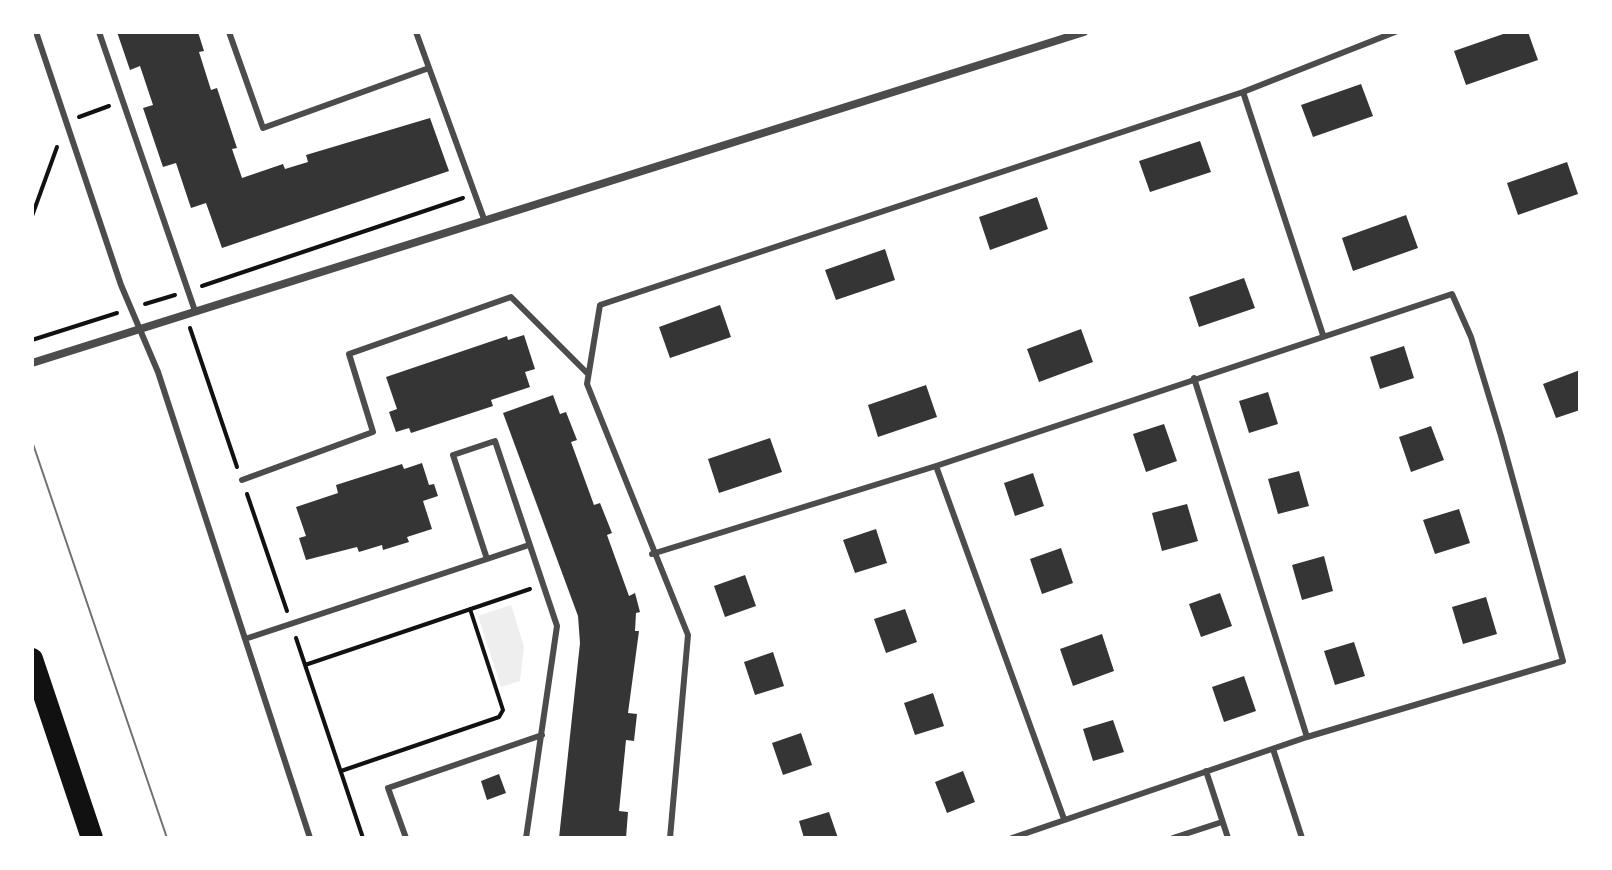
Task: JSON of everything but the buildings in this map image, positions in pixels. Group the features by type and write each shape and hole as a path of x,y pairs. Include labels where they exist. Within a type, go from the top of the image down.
{"highway":[{"path":"32,659 92,838"}],"street":[{"path":"32,363 1084,32"}],"lane":[{"path":"36,32 131,309 158,372 310,838"},
{"path":"99,32 195,311"},
{"path":"229,32 263,128 429,68"},
{"path":"416,32 484,219"},
{"path":"670,838 688,635 652,554 587,384 600,305 1243,92 1395,32"},
{"path":"1243,92 1323,335"},
{"path":"652,554 936,466 1452,294 1471,337 1563,661 1307,737 1012,838"},
{"path":"242,480 373,432 349,354 511,297 588,374"},
{"path":"1194,378 1307,737"},
{"path":"487,559 453,455 495,441 557,626 526,838"},
{"path":"936,466 1064,819"},
{"path":"245,639 529,545"},
{"path":"406,838 388,788 542,735"},
{"path":"1273,749 1302,838"},
{"path":"1206,771 1228,838"},
{"path":"1173,838 1222,822"}],"path":[{"path":"32,340 475,194"},
{"path":"185,314 363,838"},
{"path":"305,665 543,585"},
{"path":"341,771 499,717 503,710 470,609"}],"shaded area":[{"path":"511,605 524,646 520,681 501,687 478,616"}],"tram line":[{"path":"32,441 167,838"}]}
